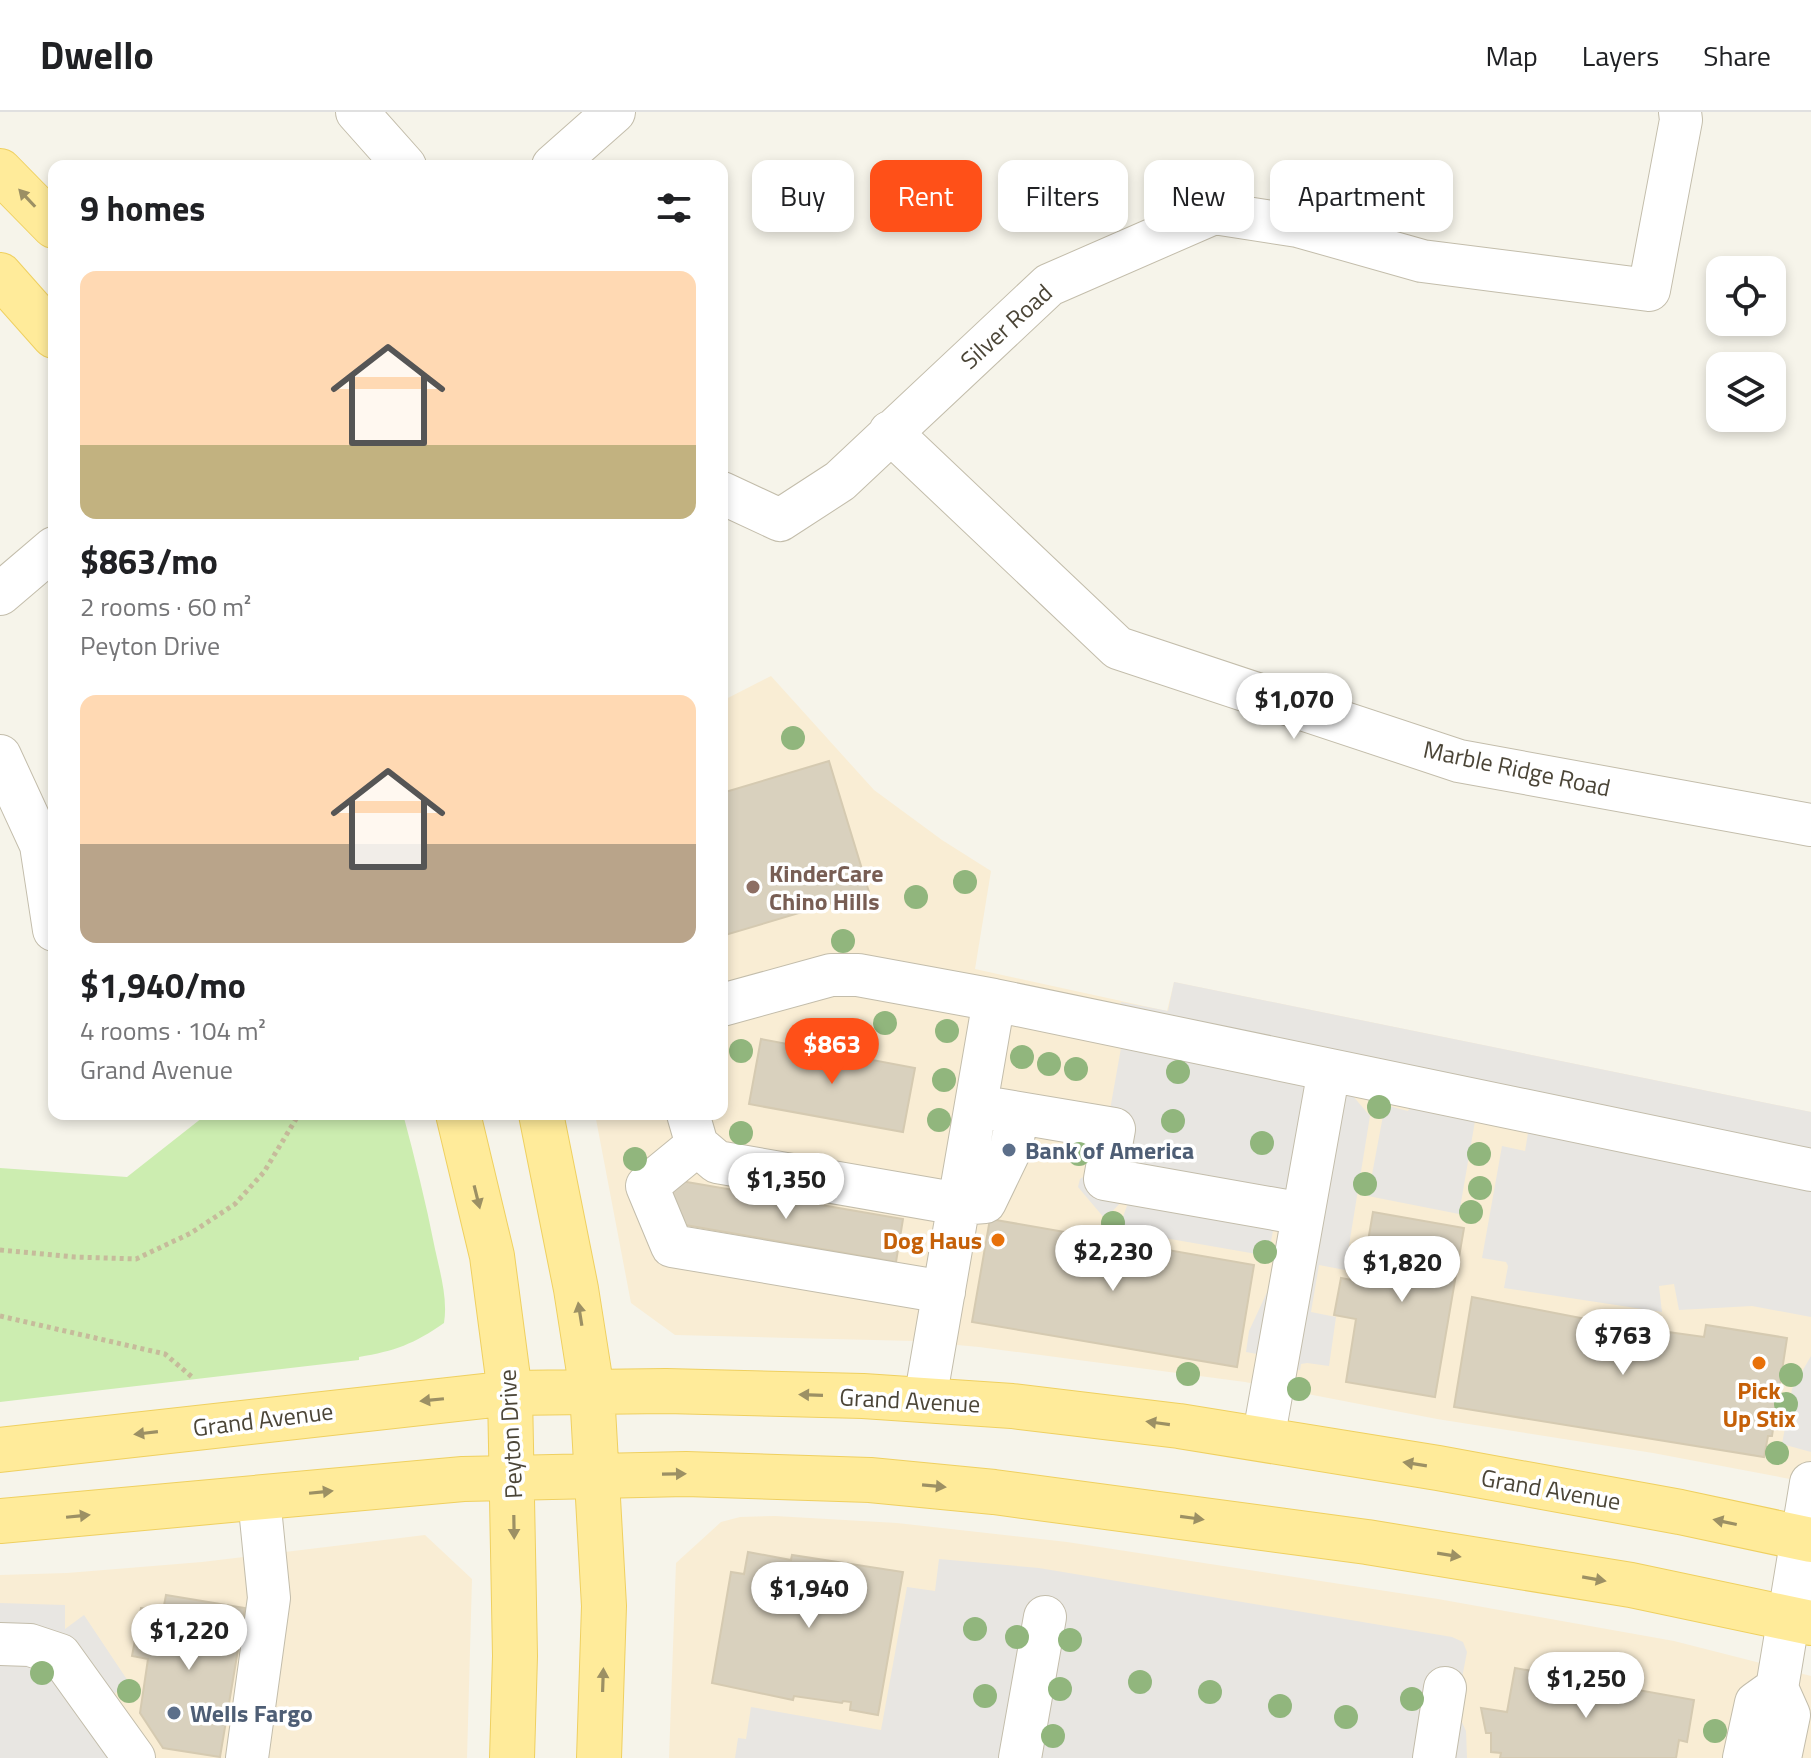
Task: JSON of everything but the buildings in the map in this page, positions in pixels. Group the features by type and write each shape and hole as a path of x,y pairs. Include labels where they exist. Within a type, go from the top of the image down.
{"main road":[{"path":"0,171 48,220"},
{"path":"0,275 48,329"},
{"name":"Peyton Drive","path":"459,1120 492,1256 510,1393 515,1656 512,1758"},
{"path":"542,1120 576,1289 592,1391 604,1606 599,1758"},
{"name":"Grand Avenue","path":"0,1450 510,1393 771,1393 925,1400 1128,1419 1263,1440 1512,1482 1806,1539"},
{"path":"0,1521 463,1479 596,1475 870,1480 994,1492 1337,1537 1631,1585 1800,1620"}],"street":[{"path":"357,112 400,160"},
{"path":"560,160 614,112"},
{"name":"Silver Road","path":"728,496 780,520 840,481 1049,285 1214,213 1298,226 1422,261 1649,290 1680,112"},
{"name":"Marble Ridge Road","path":"890,432 1118,648 1459,761 1811,825"},
{"path":"0,594 48,553"},
{"path":"0,756 41,845 48,891"},
{"path":"728,1003 831,975 858,975 994,1000 1811,1170"},
{"path":"925,1400 994,1000"},
{"path":"1263,1440 1329,1070"},
{"path":"976,1105 1114,1129 1105,1179 1303,1214"},
{"path":"944,1292 672,1246 647,1186 692,1129 717,1162 959,1204 985,1202 1011,1148 1018,1113"},
{"path":"1744,1758 1756,1703 1777,1688 1800,1620 1811,1483"},
{"path":"247,1758 269,1598 259,1498"},
{"path":"1020,1758 1045,1617"},
{"path":"0,1644 36,1646 60,1655 134,1758"},
{"path":"1434,1758 1445,1688"},
{"path":"1777,1688 1789,1715 1780,1758"}],"path":[{"path":"0,1250 136,1259 191,1233 235,1204 264,1172 295,1120"},
{"path":"0,1316 165,1354 192,1377"}],"shaded area":[{"path":"771,676 874,790 942,840 991,871 975,969 1167,1011 1174,982 1811,1112 1811,1483 1653,1453 1437,1419 1245,1382 979,1347 914,1341 675,1335 631,1303 596,1120 728,1120 728,698"},
{"path":"1174,982 1811,1112 1811,1317 1752,1306 1679,1310 1674,1284 1659,1286 1662,1312 1504,1288 1506,1262 1482,1258 1502,1146 1525,1151 1528,1133 1449,1113 1449,1117 1475,1121 1459,1214 1368,1196 1385,1105 1408,1111 1411,1106 1347,1089 1370,1116 1345,1270 1319,1265 1311,1312 1336,1317 1329,1366 1307,1363 1301,1364 1300,1370 1288,1368 1289,1360 1246,1352 1249,1331 1276,1273 1281,1231 1274,1226 1268,1256 1136,1233 1119,1228 1128,1203 1123,1200 1105,1219 1078,1187 1080,1179 1100,1166 1121,1048 1113,1042 1121,1002 1168,1011"},
{"path":"1811,1356 1811,1452 1782,1444 1792,1389"},
{"path":"740,1517 897,1523 1067,1542 1438,1599 1674,1641 1811,1676 1811,1758 669,1758 676,1563 721,1522"},
{"path":"425,1535 472,1579 467,1758 0,1758 0,1575 202,1562"},
{"path":"939,1559 1039,1568 1452,1637 1463,1642 1467,1652 1456,1709 1466,1731 1467,1758 735,1758 738,1738 746,1739 751,1707 881,1730 907,1587 935,1591"},
{"path":"0,1603 65,1605 65,1629 84,1615 128,1681 110,1698 156,1758 0,1758"}],"green space":[{"path":"199,1120 404,1120 441,1276 444,1323 404,1346 359,1357 359,1360 0,1402 0,1168 127,1177"}],"place":[{"name":"KinderCare Chino Hills","path":"753,887"},
{"name":"Bank of America","path":"1009,1150"},
{"name":"Dog Haus","path":"998,1240"},
{"name":"Pick Up Stix","path":"1759,1363"},
{"name":"Wells Fargo","path":"174,1713"}]}
